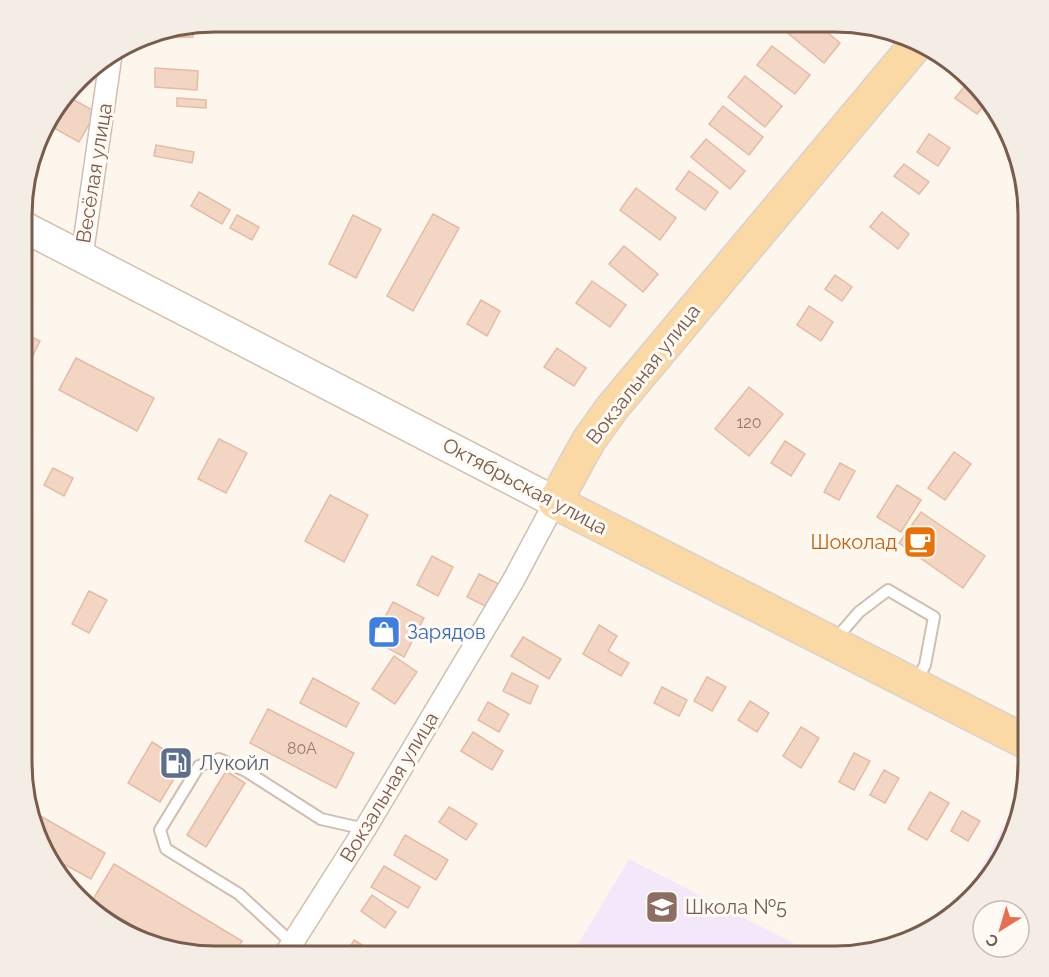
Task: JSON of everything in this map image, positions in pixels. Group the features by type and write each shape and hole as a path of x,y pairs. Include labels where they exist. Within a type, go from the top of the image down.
{"main road":[{"name":"Вокзальная улица","path":"555,502 589,440 612,408 913,49"},
{"name":"Октябрьская улица","path":"32,231 555,502 1018,738"}],"street":[{"name":"Весёлая улица","path":"82,256 110,65"},
{"name":"Вокзальная улица","path":"291,946 365,829 513,581 555,502"}],"lane":[{"path":"832,644 858,612 888,590 934,616 925,665 915,685"},
{"path":"284,946 239,894 166,849 160,831 199,766 219,759 246,771 321,819 365,829"}],"shaded area":[{"path":"1003,827 1005,828 999,844 977,877"},
{"name":"Школа №5","path":"629,859 797,945 577,945"}],"building":[{"path":"786,32 827,32 840,43 824,63"},
{"path":"193,33 193,37 168,38"},
{"path":"772,46 810,75 795,94 757,65"},
{"path":"155,68 198,71 197,90 155,87"},
{"path":"745,76 782,106 765,127 728,97"},
{"path":"964,86 983,107 977,114 955,98"},
{"path":"177,98 206,100 206,108 177,106"},
{"path":"73,99 96,112 79,142 54,128"},
{"path":"723,106 763,137 749,155 709,124"},
{"path":"929,134 950,148 938,166 917,152"},
{"path":"706,139 745,171 730,189 691,157"},
{"path":"156,145 194,152 192,163 154,156"},
{"path":"904,164 929,182 919,194 894,176"},
{"path":"689,171 718,192 705,210 676,189"},
{"path":"636,188 676,218 660,240 620,210"},
{"path":"199,192 230,210 222,224 191,206"},
{"path":"882,212 909,234 898,249 870,227"},
{"path":"433,214 459,228 413,311 387,296"},
{"path":"237,215 259,227 252,240 230,228"},
{"path":"353,215 381,229 356,278 329,264"},
{"path":"624,246 658,274 643,292 609,264"},
{"path":"835,275 852,287 842,301 825,289"},
{"path":"592,281 626,305 610,327 576,303"},
{"path":"481,300 500,311 487,336 467,324"},
{"path":"809,306 833,322 821,341 797,325"},
{"path":"32,337 40,341 32,357"},
{"path":"557,348 586,368 574,386 544,367"},
{"path":"76,358 154,398 137,431 59,390"},
{"path":"749,387 783,414 749,456 715,429"},
{"path":"219,439 247,453 226,493 198,479"},
{"path":"785,441 805,454 791,476 771,463"},
{"path":"954,452 971,464 945,500 928,488"},
{"path":"840,463 855,471 839,500 824,492"},
{"path":"53,468 73,478 64,496 44,485"},
{"path":"897,485 921,500 901,532 877,517"},
{"path":"330,495 368,515 344,562 305,541"},
{"path":"921,512 985,556 963,588 899,543"},
{"path":"432,556 453,567 438,596 417,585"},
{"path":"479,574 499,584 487,607 467,597"},
{"path":"89,591 107,600 89,633 72,624"},
{"path":"393,602 424,618 404,657 373,640"},
{"path":"599,625 617,636 608,651 629,663 621,676 583,654"},
{"path":"523,637 561,659 549,679 511,656"},
{"path":"394,656 417,672 395,704 372,689"},
{"path":"512,673 538,686 530,704 503,691"},
{"path":"707,677 726,687 712,711 694,701"},
{"path":"313,678 359,703 346,727 300,703"},
{"path":"662,687 687,700 679,716 654,703"},
{"path":"750,701 769,713 757,732 738,720"},
{"path":"488,702 509,714 499,732 478,720"},
{"path":"268,709 354,753 336,788 250,743"},
{"path":"801,727 819,738 801,768 783,756"},
{"path":"473,732 503,751 492,770 461,751"},
{"path":"152,742 184,762 160,802 128,783"},
{"path":"854,753 870,761 854,790 839,782"},
{"path":"884,770 899,778 885,803 870,795"},
{"path":"226,771 245,783 206,847 187,835"},
{"path":"930,792 949,803 927,840 908,829"},
{"path":"449,807 477,824 466,840 439,822"},
{"path":"962,811 980,821 968,841 951,831"},
{"path":"40,816 105,853 91,879 61,863 45,833"},
{"path":"405,835 448,860 436,880 394,855"},
{"path":"114,864 242,941 239,946 214,946 167,939 140,930 93,899"},
{"path":"384,866 420,887 408,908 371,887"},
{"path":"372,895 396,912 385,928 361,911"},
{"path":"354,940 363,946 351,946"}],"place":[{"name":"Шоколад","path":"920,542"},
{"name":"Зарядов","path":"384,632"},
{"name":"Лукойл","path":"176,763"},
{"name":"Школа №5","path":"662,907"}]}
